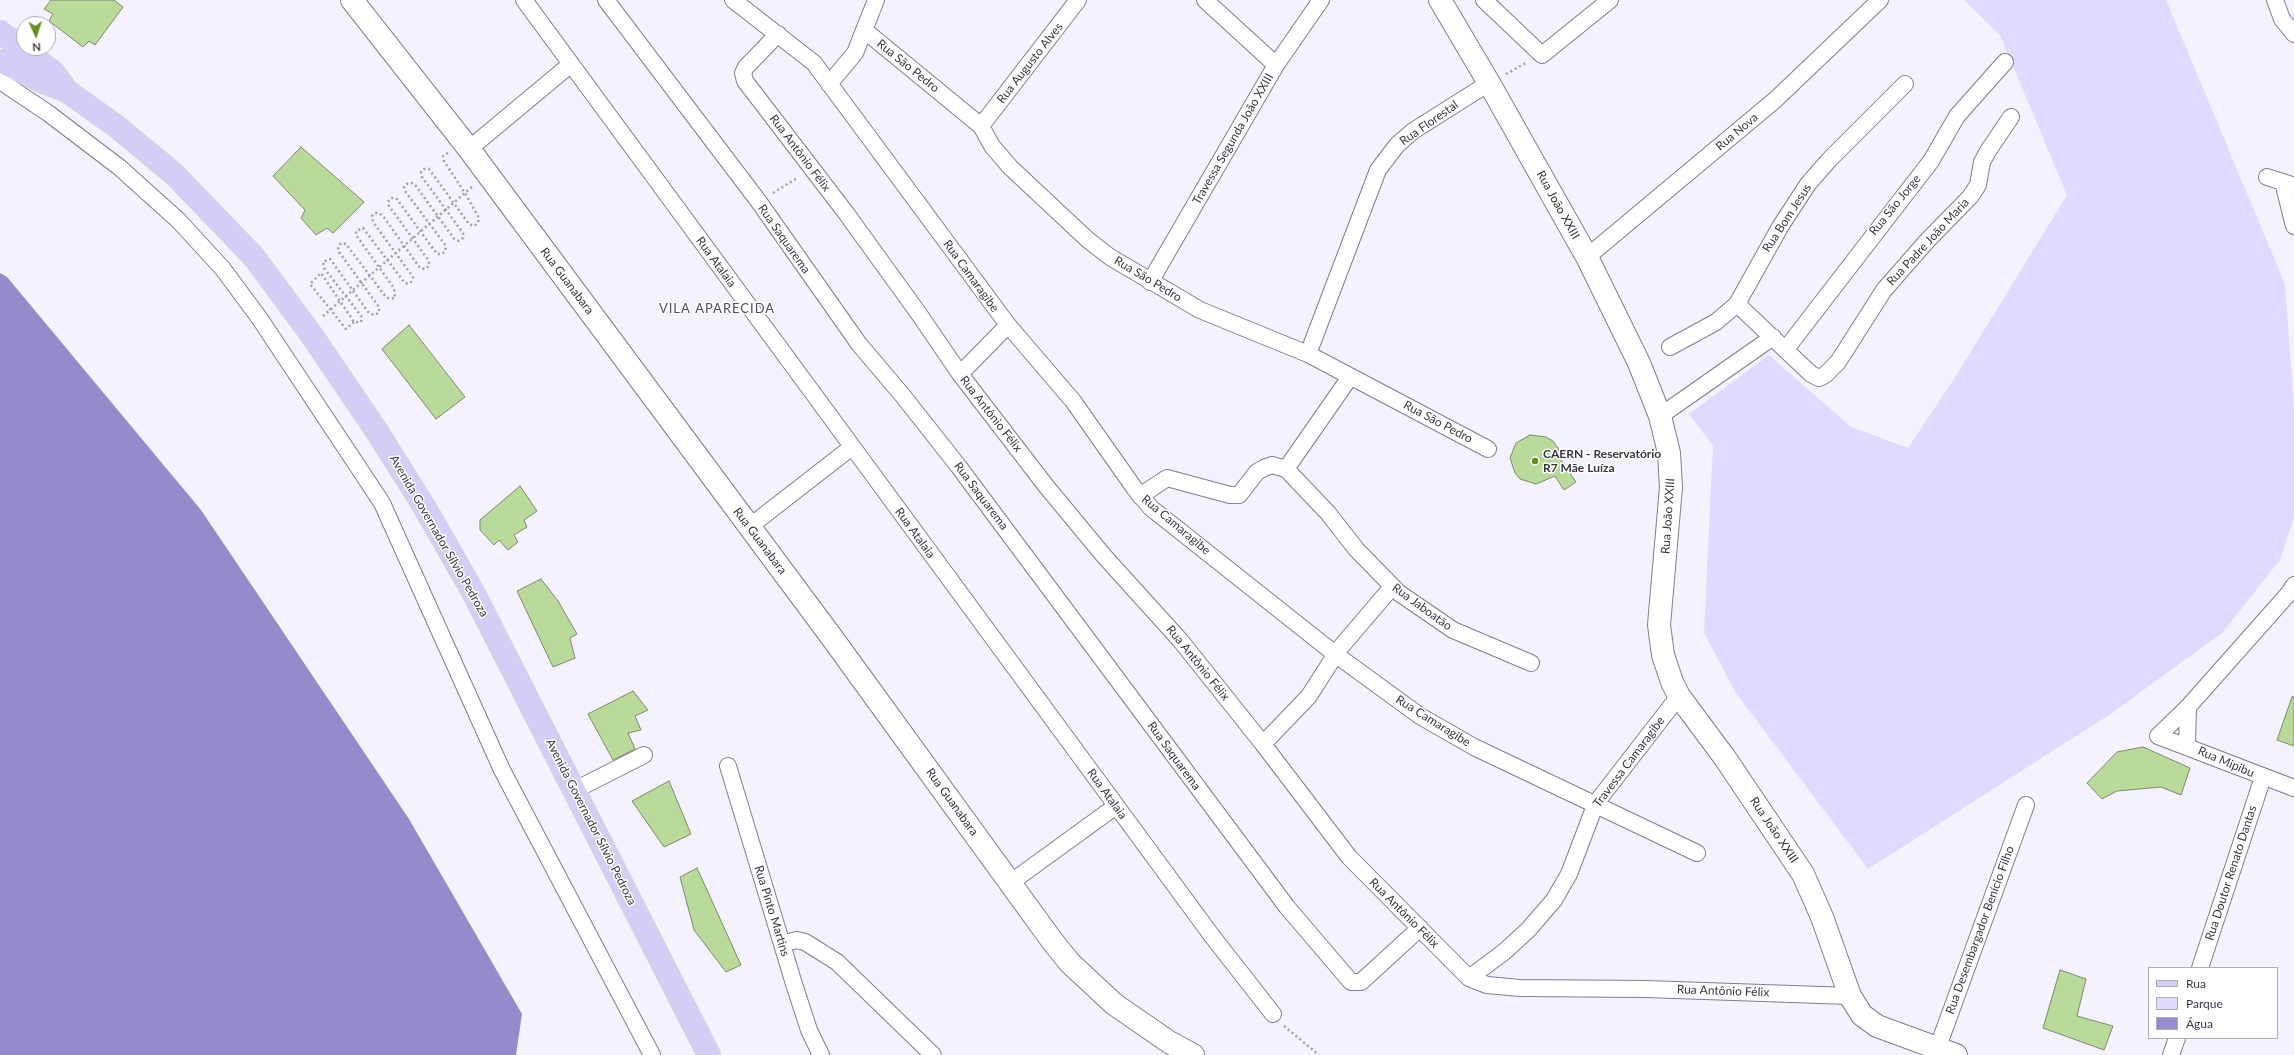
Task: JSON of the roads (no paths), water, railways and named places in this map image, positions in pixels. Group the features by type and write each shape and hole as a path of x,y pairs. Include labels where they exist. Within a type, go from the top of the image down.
{"main road":[{"path":"0,32 53,72 67,91"},
{"path":"0,61 43,82 67,91"},
{"name":"Avenida Governador Sílvio Pedroza","path":"67,91 116,126 174,174 254,257 308,329 374,427 425,508 509,660 709,1055"}],"street":[{"name":"Rua Guanabara","path":"352,0 459,151 477,180 749,527 946,793 1057,947 1085,978 1114,1004 1169,1042 1193,1055"},
{"name":"Rua Atalaia","path":"524,0 1212,936 1273,1014"},
{"name":"Rua Saquarema","path":"606,0 759,202 859,344 904,396 959,467 1287,907 1351,982 1361,982 1420,928"},
{"name":"Rua Camaragibe","path":"733,0 806,56 830,84 1008,326 1072,401 1140,496 1163,518 1336,654 1420,716 1447,733 1596,803 1697,853"},
{"path":"830,84 855,52 876,0"},
{"name":"Rua Augusto Alves","path":"981,126 1078,0"},
{"path":"1205,0 1276,65"},
{"name":"Travessa Segunda João XXIII","path":"1150,282 1276,65 1321,0"},
{"name":"Rua João XXIII","path":"1440,0 1489,83 1587,257 1639,363 1660,416 1669,453 1672,487 1659,625 1667,670 1680,696 1725,758 1803,874 1822,917 1850,996 1862,1015 1877,1026 1943,1053"},
{"path":"1484,0 1542,54 1610,0"},
{"name":"Rua Nova","path":"1587,257 1775,100 1880,0"},
{"path":"2275,0 2282,19 2294,34"},
{"name":"Rua São Pedro","path":"864,30 981,126 992,146 1010,166 1088,240 1110,257 1150,282 1200,310 1308,354 1488,449"},
{"name":"Rua Antônio Félix","path":"778,34 746,67 744,77 813,168 919,314 960,374 1104,556 1180,640 1263,744 1349,857 1469,978 1487,985 1520,988 1646,989 1850,996"},
{"name":"Rua São Jorge","path":"1786,349 1931,161 1957,116 2005,62"},
{"path":"459,151 571,64"},
{"path":"0,81 48,113 118,166 178,220 223,269 260,319 382,503 502,770 652,1055"},
{"name":"Rua Florestal","path":"1308,354 1378,170 1397,145 1412,131 1489,83"},
{"name":"Rua Bom Jesus","path":"1670,347 1716,322 1737,304 1780,227 1808,184 1829,160 1905,84"},
{"name":"Rua Padre João Maria","path":"1786,349 1811,374 1819,378 1825,375 1838,362 1884,290 1926,242 1970,197 1978,185 1982,162 1988,150 2010,117"},
{"path":"2267,177 2288,184 2294,226"},
{"path":"1737,304 1786,349"},
{"path":"960,374 1008,326"},
{"path":"1660,416 1773,337"},
{"path":"1140,496 1166,478 1230,495 1239,495 1257,472 1264,468 1272,465 1286,469 1350,377"},
{"path":"749,527 852,447"},
{"name":"Rua Jaboatão","path":"1286,469 1328,513 1356,549 1392,587 1453,630 1531,663"},
{"path":"2187,745 2188,707 2289,593 2294,584"},
{"path":"1263,744 1309,696 1336,654 1392,587"},
{"name":"Travessa Camaragibe","path":"1469,978 1504,952 1528,930 1554,900 1569,874 1596,803 1680,696"},
{"name":"Rua Mipibu","path":"2188,707 2158,736 2187,745 2263,777 2294,788"},
{"path":"575,790 644,755"},
{"name":"Rua Pinto Martins","path":"728,766 807,1023 821,1055"},
{"name":"Rua Doutor Renato Dantas","path":"2200,967 2263,777"},
{"name":"Rua Desembargador Benício Filho","path":"1943,1053 2026,805"},
{"path":"1010,883 1116,806"},
{"path":"782,944 797,940 805,942 837,962 933,1055"},
{"path":"2171,1055 2177,1039"}],"water":[{"path":"0,273 7,277 201,510 409,819 522,1014 516,1055 0,1055"}],"place":[{"name":"CAERN - Reservatório R7 Mãe Luíza","path":"1535,461"}],"district":[{"name":"VILA APARECIDA","path":"717,309"}]}
